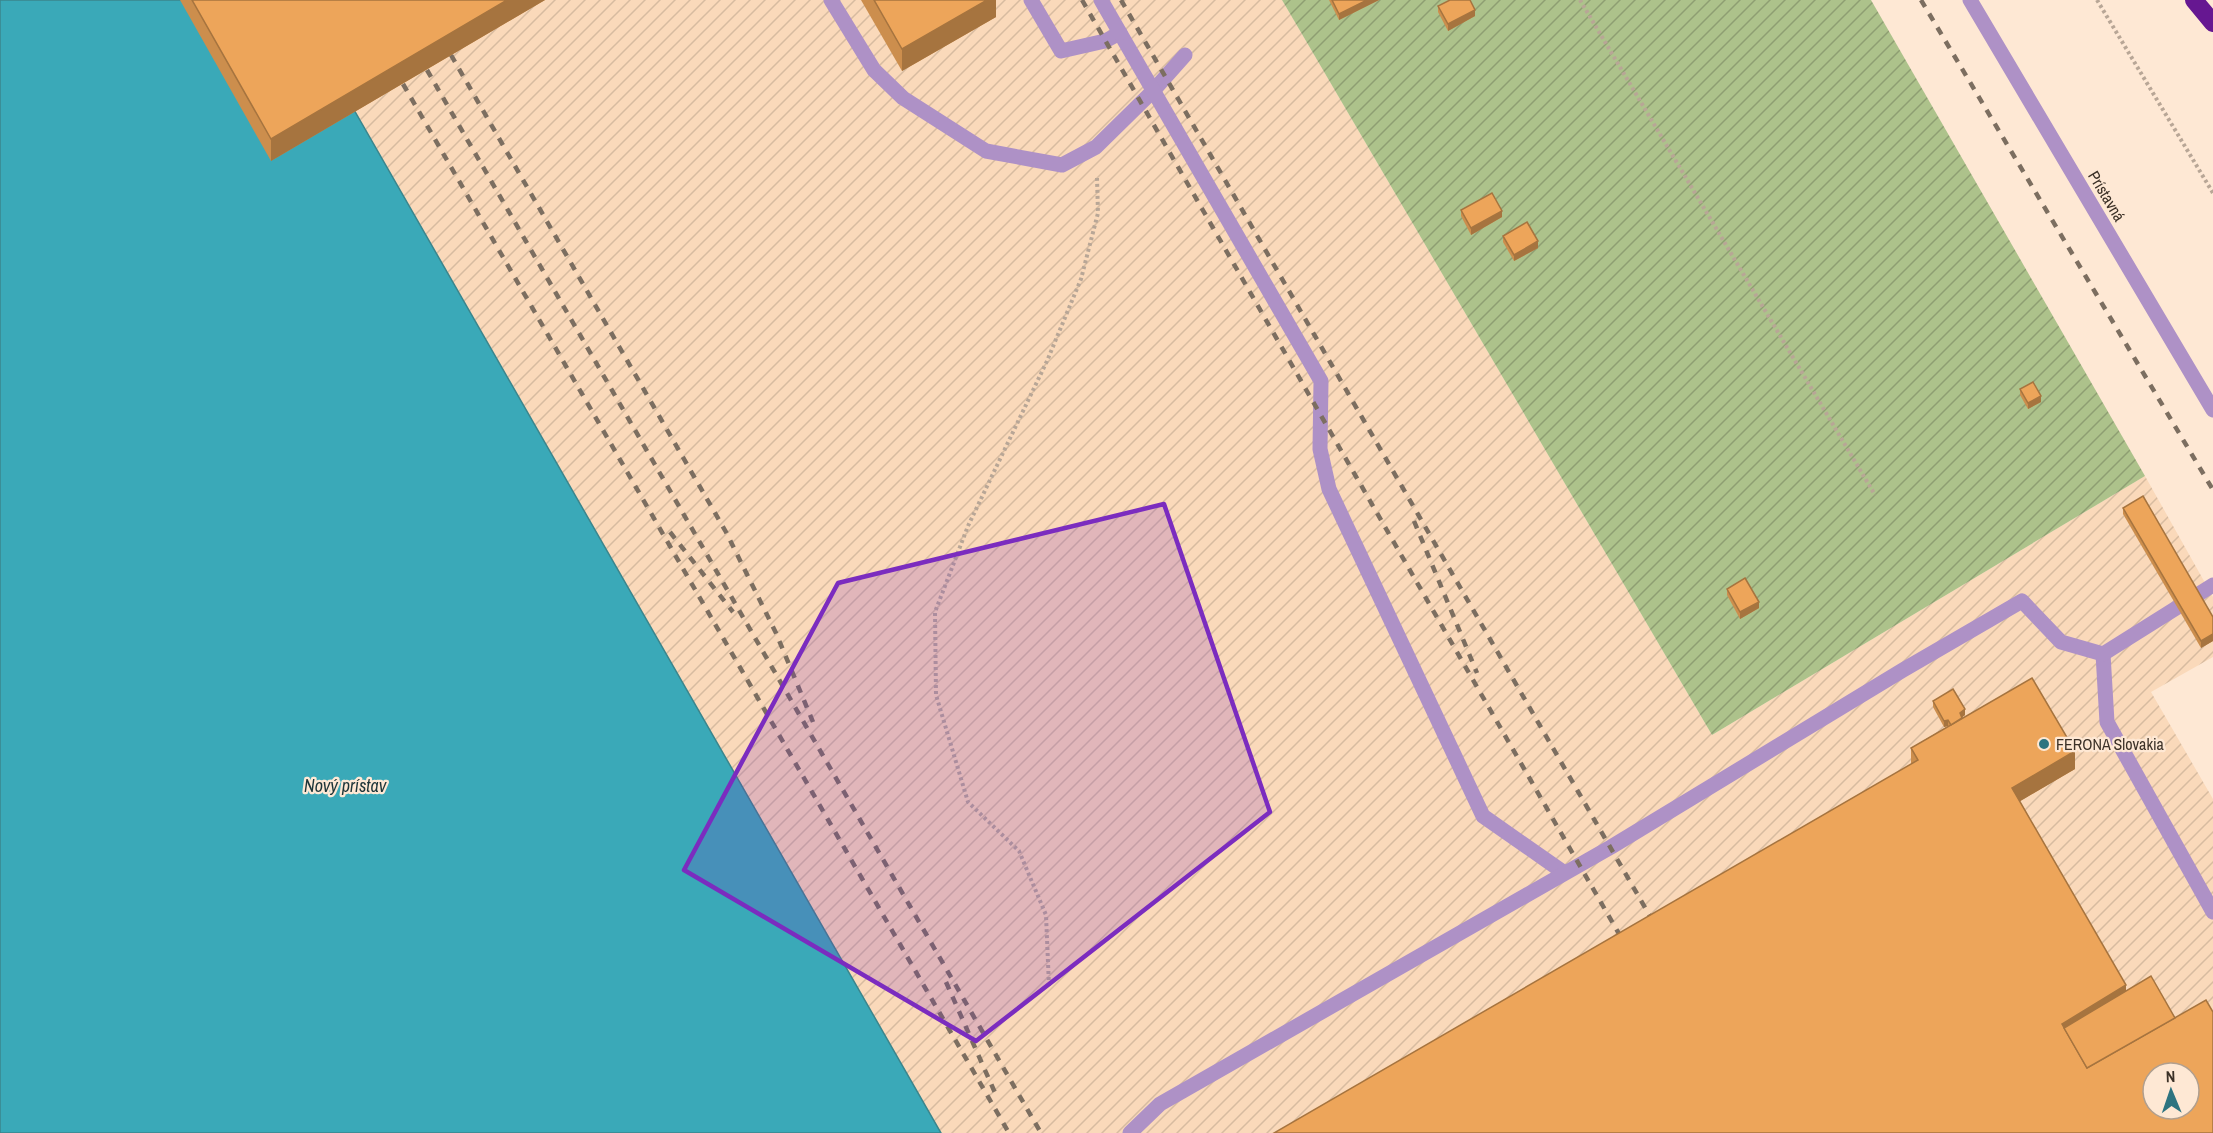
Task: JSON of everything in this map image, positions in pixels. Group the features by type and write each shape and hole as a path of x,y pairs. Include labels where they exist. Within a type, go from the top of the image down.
{"highway":[{"path":"2194,0 2213,23"}],"street":[{"path":"831,0 874,70 903,98 986,151 1062,165 1095,147 1153,91 1185,55"},
{"path":"1031,0 1061,51 1105,40 1120,33"},
{"path":"1101,0 1321,381 1320,449 1329,489 1483,816 1563,872"},
{"name":"Prístavná","path":"1970,0 2213,410"},
{"path":"1130,1133 1160,1104 1563,872 1611,847 1903,670 2022,601 2061,642 2103,654 2213,585"},
{"path":"2103,654 2107,722 2213,912"}],"path":[{"path":"1580,0 1875,495"},
{"path":"2097,0 2213,194"},
{"path":"1049,986 1047,915 1019,851 968,801 936,695 935,612 968,526 1047,362 1081,279 1098,213 1095,147"}],"highlighted area":[{"path":"1164,504 1270,812 976,1041 684,870 838,583"}],"shaded area":[{"path":"180,0 1282,0 1712,735 2145,476 2213,597 2213,657 2151,692 2213,799 2213,1133 941,1133 356,112"}],"green space":[{"path":"1282,0 1871,0 2145,476 1712,735"}],"water":[{"name":"Nový prístav","path":"0,0 291,0 941,1133 0,1133"}],"building":[{"path":"192,0 507,0 271,139"},
{"path":"874,0 987,0 902,49"},
{"path":"1332,0 1367,0 1339,14"},
{"path":"1450,0 1470,0 1475,10 1448,24 1438,6"},
{"path":"1492,193 1502,211 1471,228 1461,210"},
{"path":"1527,222 1538,241 1514,255 1503,236"},
{"path":"2033,382 2041,396 2028,403 2020,389"},
{"path":"2143,496 2213,617 2213,634 2201,641 2123,508"},
{"path":"1745,578 1759,602 1740,612 1727,589"},
{"path":"2032,678 2075,751 2012,788 2126,985 2062,1024 2087,1068 2206,1000 2213,1012 2213,1133 1274,1133 1918,760 1911,748"},
{"path":"1953,689 1965,709 1960,713 1962,718 1951,725 1948,720 1944,721 1933,701"},
{"path":"2151,976 2175,1018 2087,1068 2064,1028"}],"railway":[{"path":"1082,0 1626,946"},
{"path":"1121,0 1658,930"},
{"path":"1921,0 2213,490"},
{"path":"451,55 726,532 776,633 813,722"},
{"path":"427,70 1041,1133"},
{"path":"403,84 1009,1133"},
{"path":"1414,521 1477,673"},
{"path":"670,532 733,612"},
{"path":"946,982 996,1095"}],"place":[{"name":"FERONA Slovakia","path":"2044,744"}]}
